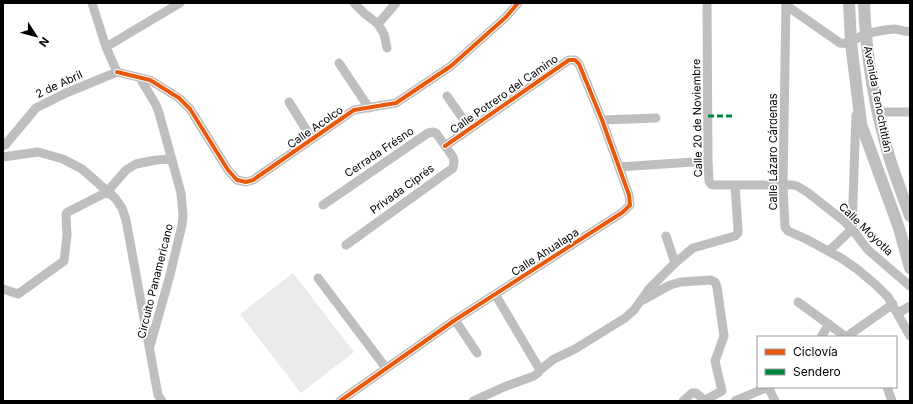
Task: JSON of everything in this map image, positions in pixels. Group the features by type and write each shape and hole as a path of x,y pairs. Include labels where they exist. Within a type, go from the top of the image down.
{"main road":[{"path":"848,3 850,43 861,124 898,228 910,268"},
{"name":"Avenida Tenochtitlán","path":"864,3 865,34 878,112 889,156 910,216"},
{"path":"857,90 872,83"}],"street":[{"path":"92,3 106,47 117,72 140,78"},
{"path":"106,47 180,3"},
{"path":"356,3 365,14 378,24 384,34 387,48"},
{"path":"378,24 396,3"},
{"name":"Calle Acolco","path":"140,78 150,80 179,98 190,109 228,170 238,180 246,182 253,180 354,110 396,103 451,66 506,17 518,3"},
{"name":"Calle 20 de Noviembre","path":"707,3 709,181 714,185 735,184 783,186"},
{"path":"787,5 840,43 850,43 865,34 892,29 899,29 906,32 910,31"},
{"name":"Calle Lázaro Cárdenas","path":"787,5 783,186 786,229 829,251 857,269 876,284 893,304 910,336"},
{"name":"Calle Potrero del Camino","path":"446,146 569,60 575,60"},
{"name":"Calle Ahualapa","path":"340,401 455,320 623,212 630,205 629,195 602,120 575,60"},
{"path":"339,63 369,108"},
{"name":"2 de Abril","path":"3,145 5,145 36,108 66,93 117,72"},
{"name":"Circuito Panamericano","path":"140,78 159,113 181,193 183,215 182,226 170,275 150,348 158,395 162,401"},
{"path":"829,251 852,229 857,90"},
{"path":"447,96 470,129"},
{"path":"288,102 312,139"},
{"path":"878,112 910,112"},
{"path":"602,120 656,118"},
{"name":"Cerrada Frésno","path":"323,204 428,133 436,133 446,146"},
{"name":"Privada Ciprés","path":"346,245 453,168 453,157 446,146"},
{"path":"3,156 38,152 63,159 82,169 115,198 122,208 126,220 150,348"},
{"path":"3,289 18,294 64,261 67,235 66,214 68,212 107,192 126,170 136,164 156,160 172,159"},
{"path":"619,167 708,161"},
{"path":"472,401 534,376 554,359 626,318 634,310 649,289 693,248 735,236 738,233 735,184"},
{"name":"Calle Moyotla","path":"783,186 797,186 844,221 868,250 910,286"},
{"path":"666,236 676,263"},
{"path":"318,278 386,368"},
{"path":"641,300 670,285 681,282 710,280 715,282 724,336 715,361 725,401"},
{"path":"495,294 540,370"},
{"path":"798,302 845,336"},
{"path":"847,336 893,304"},
{"path":"898,313 910,306"},
{"path":"455,320 477,353"},
{"path":"822,336 829,324"},
{"path":"735,401 766,388"},
{"path":"768,388 775,401"},
{"path":"886,388 892,401"},
{"path":"683,401 692,393 696,392 705,400 722,392"}],"shaded area":[{"path":"293,273 354,352 301,393 240,314"}],"marked path":[{"path":"708,116 734,116"}],"cycle path":[{"path":"117,72 150,80 179,98 190,109 228,170 237,180 246,182 253,180 354,110 396,103 451,66 506,17 518,3"},
{"path":"340,401 455,320 623,212 630,205 629,195 602,120 579,64 575,60 569,60 445,146"}]}
